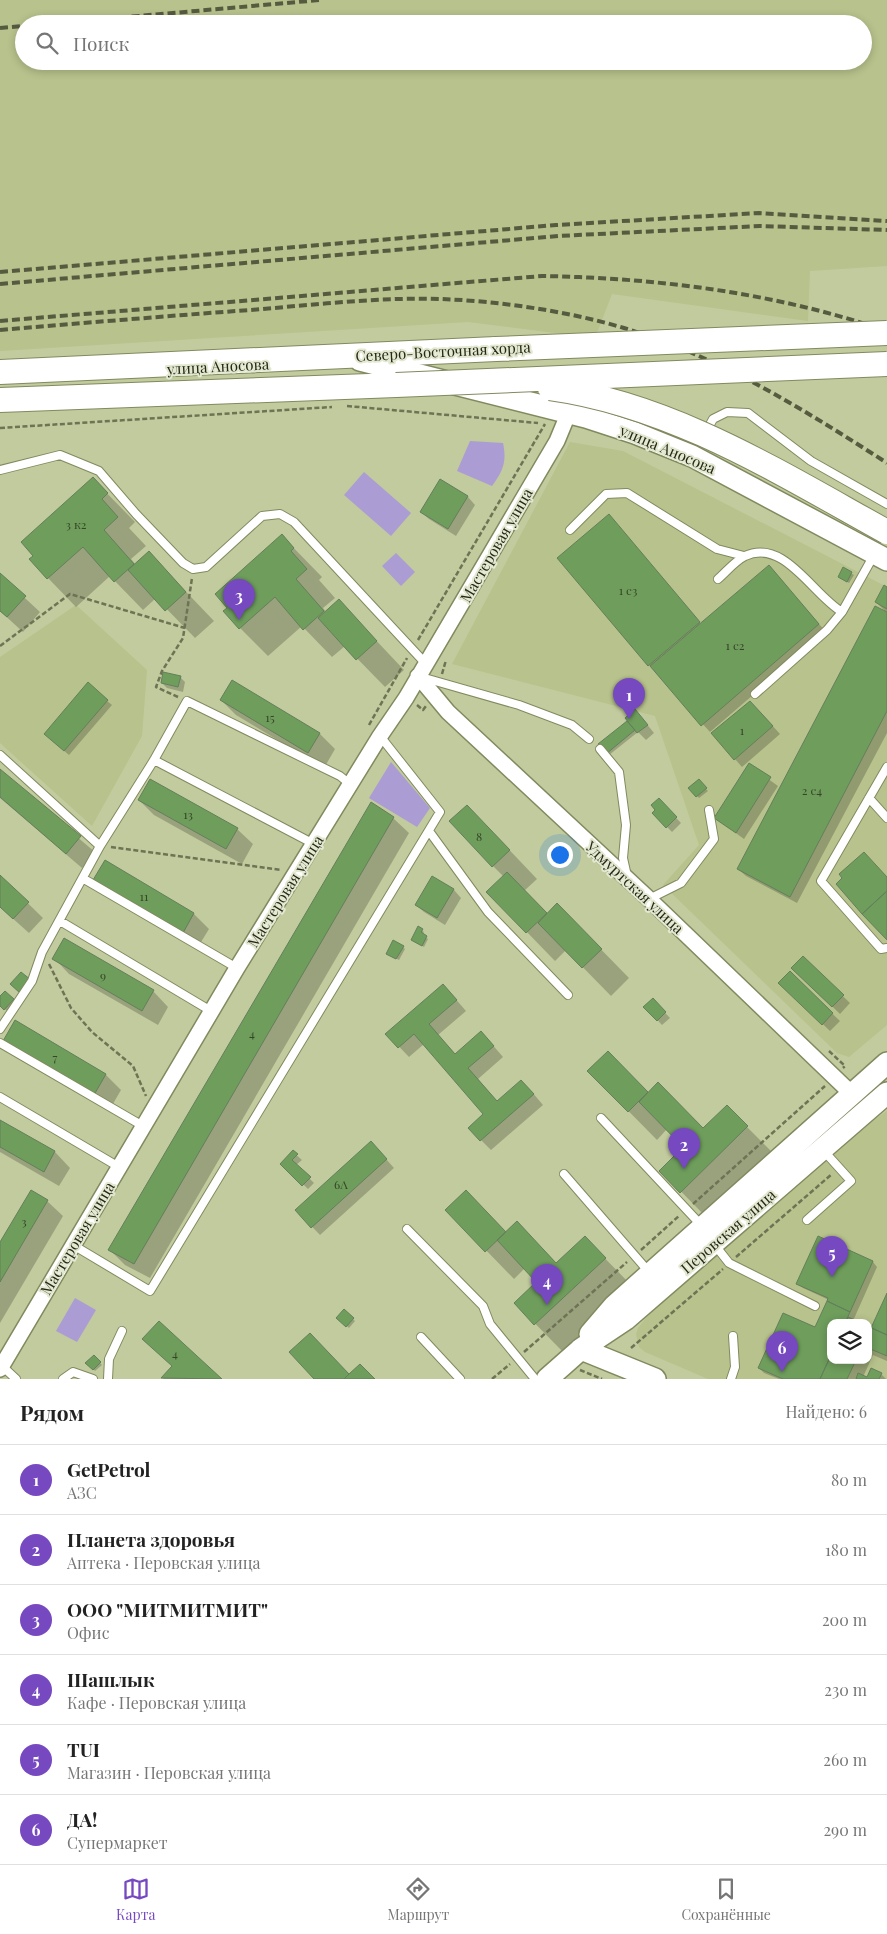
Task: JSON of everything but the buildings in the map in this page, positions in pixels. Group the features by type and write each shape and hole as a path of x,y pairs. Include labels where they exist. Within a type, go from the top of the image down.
{"main road":[{"name":"Северо-Восточная хорда","path":"0,372 887,333"},
{"name":"Северо-Восточная хорда","path":"0,400 887,364"},
{"name":"Северо-Восточная хорда","path":"496,381 568,391 623,404 692,428 788,477 887,532"}],"street":[{"name":"улица Аносова","path":"0,378 338,359 362,360 433,378 566,421 610,424 696,448 881,557"},
{"name":"улица Аносова","path":"0,400 433,378"},
{"name":"Мастеровая улица","path":"0,1367 211,1011 295,872 351,785 374,732 422,670 566,421"},
{"name":"Удмуртская улица","path":"422,670 448,712 649,899 853,1095"},
{"name":"Перовская улица","path":"547,1379 579,1359 626,1319 708,1235 887,1063"},
{"name":"Перовская улица","path":"579,1359 592,1331 614,1306 650,1274 708,1235 881,1102"},
{"path":"579,1359 655,1379"}],"lane":[{"path":"696,448 713,419 727,412 748,413 811,461 887,504"},
{"path":"0,470 60,455 99,471 136,514 183,562 193,569 206,567 262,516 280,514 294,522 412,650 422,670 440,683 519,705 572,725 589,739"},
{"path":"570,530 606,494 627,492 716,549 744,556 764,552 784,559 831,605 842,612"},
{"path":"718,579 744,556"},
{"path":"755,694 827,630 881,557"},
{"path":"0,1029 32,981 42,952 84,879 100,846 154,760 187,701 340,776 351,785"},
{"path":"73,1245 150,1291 429,831 440,812 374,732"},
{"path":"600,749 619,772 626,825 623,858 628,880"},
{"path":"0,755 100,846"},
{"path":"154,760 314,844"},
{"path":"887,767 821,882 881,949 887,948"},
{"path":"869,798 887,818"},
{"path":"649,899 681,883 714,839 709,810"},
{"path":"429,831 488,912 568,995"},
{"path":"84,879 237,968"},
{"path":"60,921 211,1011"},
{"path":"0,1043 144,1126"},
{"path":"0,1097 119,1167"},
{"path":"601,1118 686,1210 730,1263 815,1306"},
{"path":"807,1220 851,1182 822,1149"},
{"path":"564,1174 650,1274"},
{"path":"407,1229 483,1306 490,1324 534,1379"},
{"path":"108,1379 109,1360 122,1331"},
{"path":"731,1379 734,1367 733,1336"},
{"path":"421,1337 460,1379"},
{"path":"0,1367 16,1379"},
{"path":"63,1379 73,1372 93,1379"}],"path":[{"path":"346,406 545,424 566,421"},
{"path":"0,428 336,407"},
{"path":"374,732 412,650 545,424"},
{"path":"187,701 156,687 162,671 184,638 193,569"},
{"path":"0,646 70,594 185,628"},
{"path":"440,683 445,662 450,654"},
{"path":"100,846 295,872"},
{"path":"42,952 71,1008 92,1032 133,1066 152,1110"},
{"path":"544,1334 834,1078 845,1066 824,1046"},
{"path":"631,1348 839,1168"},
{"path":"579,1359 602,1379"}],"shaded area":[{"path":"0,0 887,0 887,266 810,271 808,321 612,294 595,338 468,322 0,351"},
{"path":"470,441 503,443 505,456 503,466 492,486 457,471"},
{"path":"570,442 623,451 887,587 887,1025 849,1057 837,1053 663,885 699,845 655,716 452,664"},
{"path":"364,472 411,513 391,536 344,495"},
{"path":"396,553 415,572 401,586 382,566"},
{"path":"76,605 147,670 142,736 92,826 0,743 0,657"},
{"path":"391,762 430,808 417,827 369,798"},
{"path":"887,1111 887,1379 708,1379 645,1352 639,1347 636,1334 638,1328 650,1313 869,1123"},
{"path":"75,1298 96,1310 77,1342 56,1331"}],"railway":[{"path":"150,15 320,0"},
{"path":"0,28 15,27"},
{"path":"0,272 556,225 759,213 887,221"},
{"path":"0,284 558,236 760,226 887,230"},
{"path":"0,321 542,276 630,280 717,290 803,307 887,331"},
{"path":"0,330 393,299 463,300 533,308 624,328 694,354 727,369 792,404 887,463"}],"place":[{"name":"ООО \"МИТМИТМИТ\"","path":"239,620"},
{"name":"GetPetrol","path":"629,719"},
{"name":"Планета здоровья","path":"684,1169"},
{"name":"TUI","path":"832,1277"},
{"name":"Шашлык","path":"547,1305"},
{"name":"ДА!","path":"782,1372"}]}
